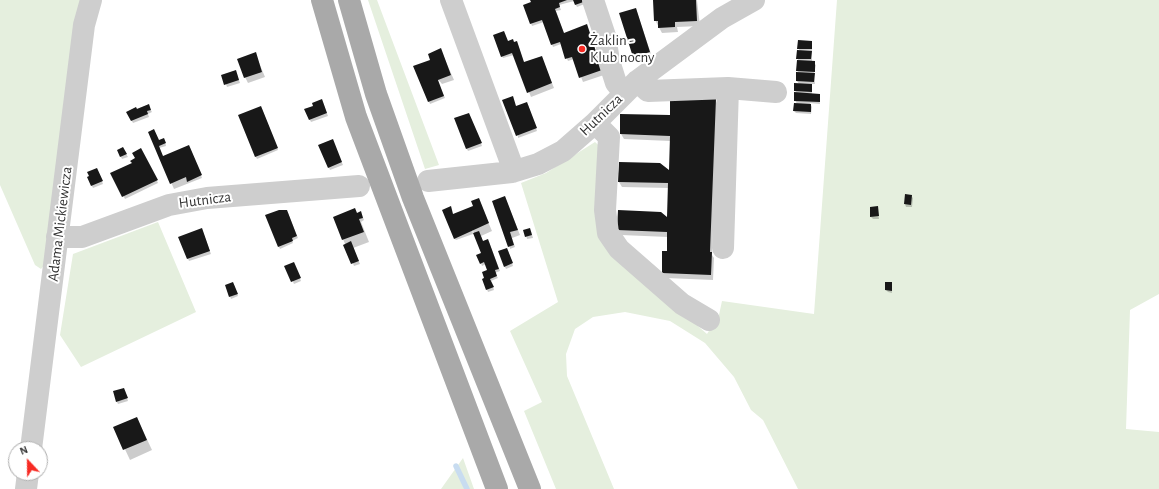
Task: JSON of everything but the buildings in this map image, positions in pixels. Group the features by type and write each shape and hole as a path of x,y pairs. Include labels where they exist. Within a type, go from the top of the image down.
{"main road":[{"path":"322,0 356,117 498,489"},
{"path":"349,0 376,94 413,198 530,489"}],"street":[{"name":"Adama Mickiewicza","path":"32,441 53,284 57,237 84,25 91,0"},
{"path":"451,0 510,160 512,172"},
{"path":"593,0 605,36 609,61 616,83 648,91 728,88 776,92"},
{"name":"Hutnicza","path":"428,181 512,172 538,164 563,151 595,123 630,87 722,18 754,0"},
{"path":"724,248 728,88"},
{"path":"595,123 608,137 605,210 608,233 619,249 682,304 709,320"},
{"name":"Hutnicza","path":"57,237 82,237 169,205 207,198 359,186"}],"green space":[{"path":"0,0 83,0 47,262 41,269 35,265 0,185"},
{"path":"368,0 377,0 439,165 425,169"},
{"path":"837,0 1159,0 1159,294 1130,310 1126,429 1159,432 1159,489 798,489 763,420 751,410 734,377 705,343 670,321 625,312 593,317 575,329 566,354 567,376 614,489 556,489 524,411 542,402 510,331 558,302 521,183 546,173 595,142 604,150 606,245 707,334 719,315 722,301 814,314"},
{"path":"158,222 196,312 81,367 60,335 73,254"},
{"path":"463,458 474,489 441,489"}],"waterway":[{"path":"456,466 467,489"}],"place":[{"name":"Żaklin - Klub nocny","path":"582,49"}]}
